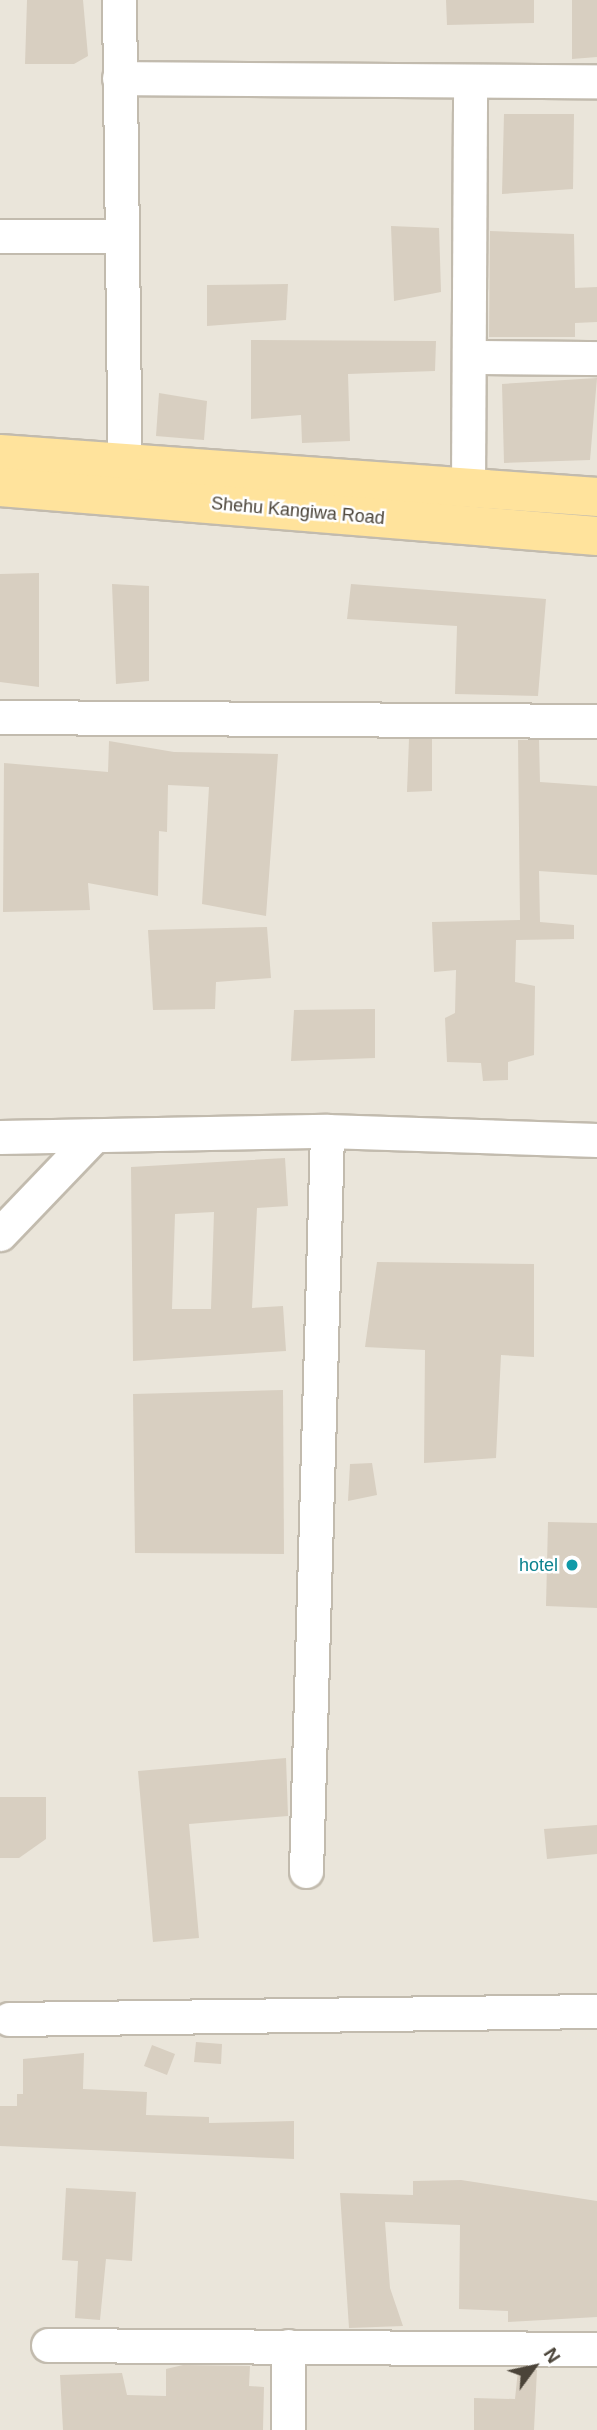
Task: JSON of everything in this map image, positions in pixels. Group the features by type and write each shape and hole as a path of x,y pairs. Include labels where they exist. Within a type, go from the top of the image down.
{"main road":[{"name":"Shehu Kangiwa Road","path":"0,454 125,466 468,487 597,498"},
{"name":"Shehu Kangiwa Road","path":"0,487 597,536"}],"street":[{"path":"118,0 125,466"},
{"path":"119,78 597,81"},
{"path":"468,487 470,80"},
{"path":"0,236 121,236"},
{"path":"470,357 597,358"},
{"path":"0,717 597,721"},
{"path":"306,1871 327,1131"},
{"path":"0,1137 327,1131 597,1140"},
{"path":"0,1234 94,1136"},
{"path":"9,2020 597,2011"},
{"path":"48,2345 597,2349"},
{"path":"288,2346 288,2430"}],"shaded area":[{"path":"0,0 597,0 597,2430 0,2430"}],"building":[{"path":"27,0 83,0 88,56 74,64 25,64"},
{"path":"446,0 534,0 534,23 447,25"},
{"path":"572,0 597,0 597,57 572,59"},
{"path":"504,114 574,114 573,189 502,194"},
{"path":"391,226 439,228 441,292 394,301"},
{"path":"490,231 574,234 575,288 597,287 597,322 575,323 575,337 489,337"},
{"path":"288,284 286,320 207,326 207,285"},
{"path":"251,340 436,341 435,371 348,374 350,441 302,443 301,415 251,419"},
{"path":"597,378 590,460 504,463 502,384"},
{"path":"159,393 207,401 204,440 156,436"},
{"path":"39,573 39,687 0,682 0,574"},
{"path":"112,584 149,586 149,681 116,684"},
{"path":"351,584 546,599 538,696 455,694 457,626 347,619"},
{"path":"409,739 432,739 432,791 407,792"},
{"path":"518,740 539,740 540,782 597,786 597,875 539,871 540,922 574,925 574,939 516,940 515,982 535,986 534,1055 508,1062 508,1080 483,1081 481,1063 447,1062 445,1018 455,1013 456,970 434,972 432,922 520,920"},
{"path":"109,741 174,752 278,754 266,916 202,904 209,787 168,785 167,832 159,831 158,896 88,883 90,910 3,912 4,763 108,772"},
{"path":"267,927 271,978 216,982 215,1009 153,1010 148,930"},
{"path":"375,1009 375,1058 291,1061 294,1010"},
{"path":"285,1158 288,1206 257,1208 252,1308 283,1306 286,1351 133,1361 131,1167","holes":["214,1212 211,1309 172,1309 175,1214"]},
{"path":"377,1262 534,1264 534,1357 501,1355 496,1458 424,1463 425,1350 365,1347"},
{"path":"283,1390 284,1554 135,1553 133,1394"},
{"path":"372,1463 377,1495 348,1501 350,1464"},
{"name":"hotel","path":"548,1522 597,1523 597,1608 546,1606"},
{"path":"286,1758 288,1816 189,1824 199,1938 153,1942 138,1771"},
{"path":"0,1797 46,1797 46,1839 19,1858 0,1858"},
{"path":"597,1825 597,1854 547,1859 544,1829"},
{"path":"196,2042 222,2044 221,2064 194,2062"},
{"path":"152,2045 175,2054 167,2075 144,2066"},
{"path":"84,2053 83,2089 147,2092 146,2115 209,2117 209,2123 294,2121 294,2159 0,2146 0,2106 17,2106 17,2094 23,2094 23,2059"},
{"path":"461,2180 597,2201 597,2317 508,2322 508,2311 459,2309 460,2225 385,2222 390,2288 403,2326 349,2328 340,2193 413,2195 413,2181"},
{"path":"66,2188 136,2192 132,2261 106,2259 100,2320 75,2318 78,2261 62,2260"},
{"path":"183,2365 250,2366 249,2386 264,2387 263,2430 63,2430 60,2375 122,2373 127,2395 166,2396 166,2369"},
{"path":"518,2370 537,2370 534,2430 474,2430 474,2398 515,2399"}],"place":[{"name":"hotel","path":"572,1565"}]}
